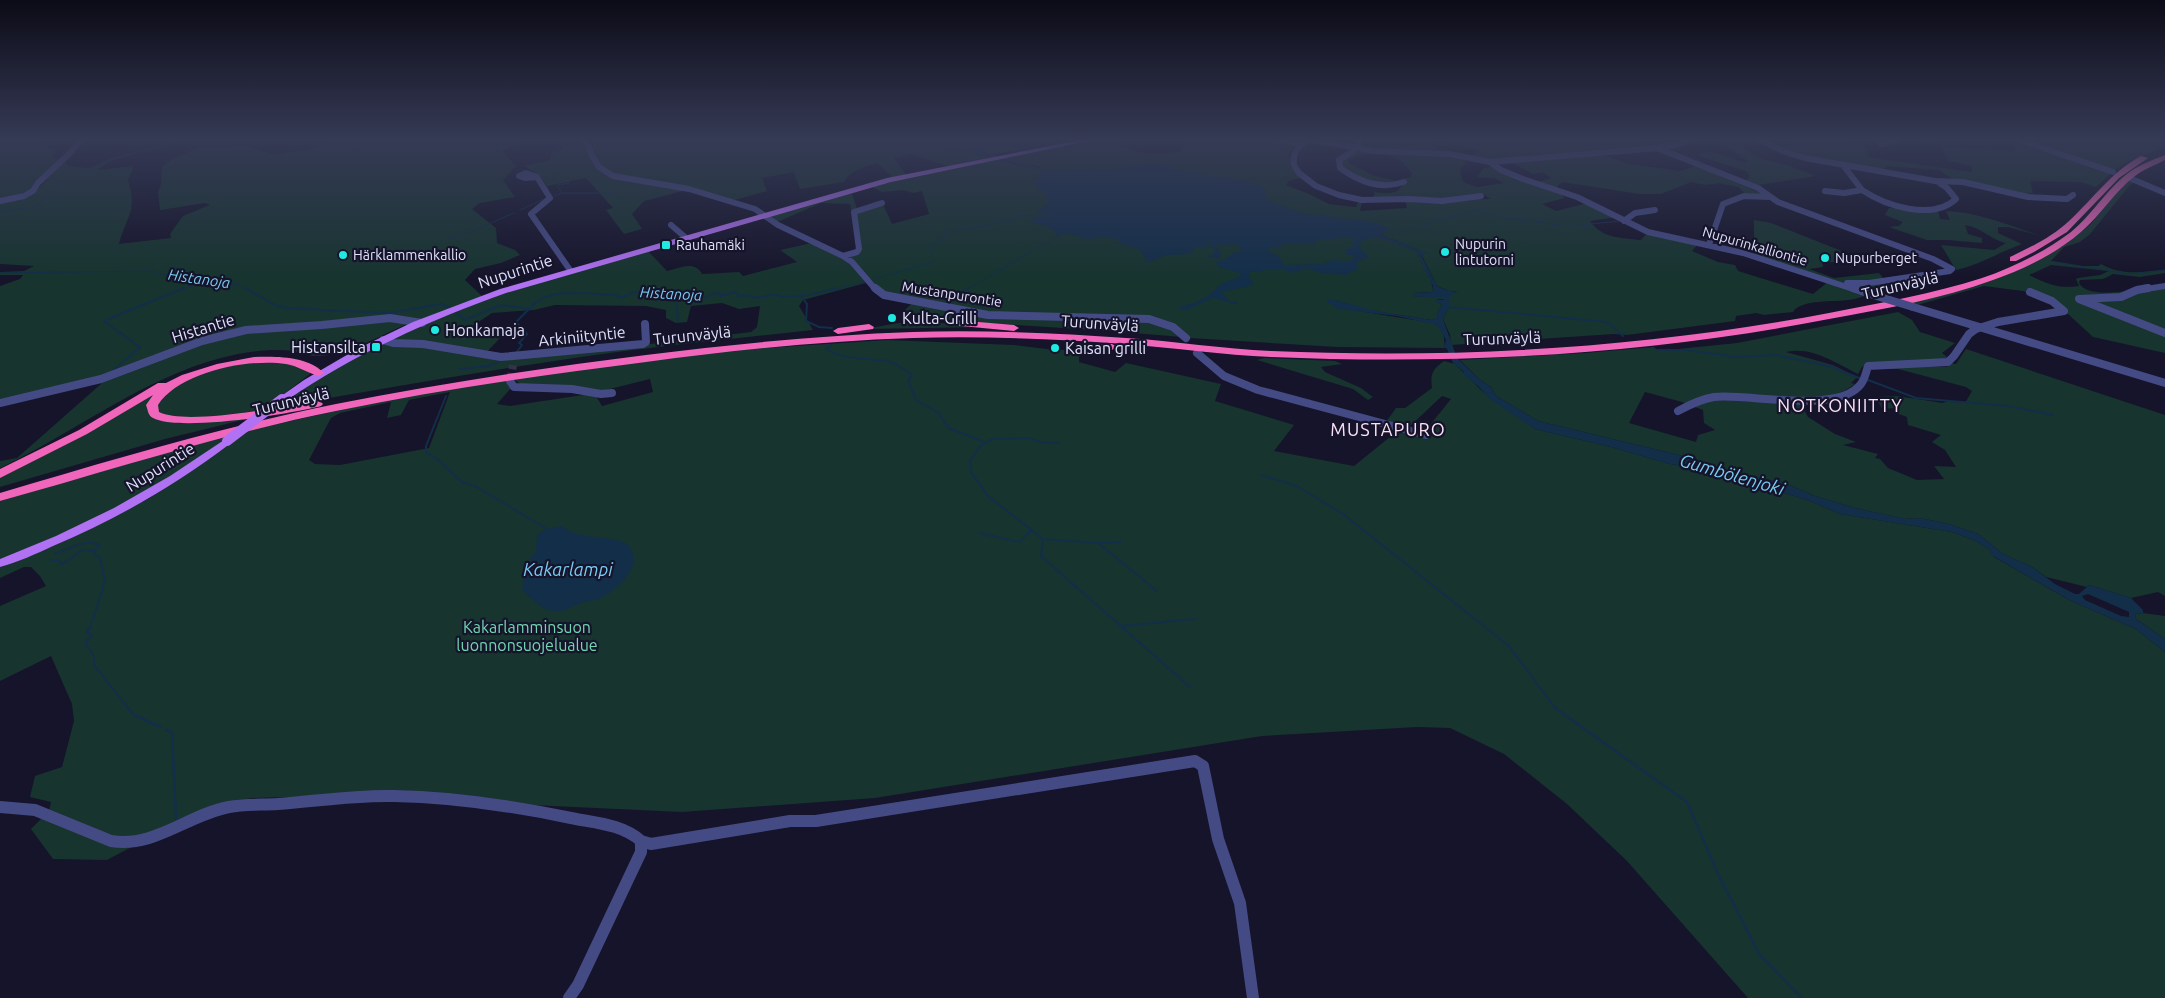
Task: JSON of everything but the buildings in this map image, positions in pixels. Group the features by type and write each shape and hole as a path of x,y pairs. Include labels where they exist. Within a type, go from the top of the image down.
{"highway":[{"name":"Turunväylä","path":"1470,353 1613,341 1741,326 1822,312 1940,285 2001,265 2043,243 2077,218 2105,186"},
{"name":"Turunväylä","path":"0,498 210,436 333,408 408,393 528,373 737,346 847,338 952,335 1053,336 1264,354 1356,358 1610,348 1747,332 1834,317 1953,289 2004,272 2054,247 2089,220 2120,186"},
{"path":"955,323 1044,330"},
{"path":"805,335 869,327"},
{"name":"Turunväylä","path":"0,490 163,442 339,401 537,366 714,343 805,335 916,330 1044,330 1286,349 1434,354"},
{"path":"847,338 986,342"},
{"path":"1086,347 1264,354"},
{"path":"0,474 83,432 161,386 201,368 226,361 269,356 300,359 324,371"},
{"path":"324,371 281,360 255,360 221,366 191,376 167,387 159,393 152,405 157,416 184,420 221,417 339,401"}],"main road":[{"name":"Nupurintie","path":"0,563 62,538 134,503 184,474 282,399 324,371 383,340 422,323 480,299 570,270 870,186"}],"street":[{"path":"0,201 24,196 33,191 36,186"},
{"path":"542,186 550,198 531,214 570,270"},
{"name":"Mustanpurontie","path":"666,186 689,189 755,209 778,225 843,256 852,262 879,293 889,297 988,315 1149,319 1173,327 1186,338"},
{"path":"1317,186 1347,197 1371,200 1410,199 1434,201 1482,196"},
{"path":"1375,186 1393,186"},
{"name":"Nupurinkalliontie","path":"1543,186 1578,197 1655,234 1743,253 1870,294 2165,383"},
{"path":"1752,186 1778,202 1933,259 1952,269 1950,272 1869,283 1839,283"},
{"path":"1859,186 1862,190 1878,200 1905,207 1940,208 1955,202 1955,196 1942,186"},
{"path":"1977,186 2018,196 2036,198 2067,199 2073,195"},
{"path":"2147,186 2165,193"},
{"path":"1825,191 1844,193 1862,190"},
{"path":"1709,245 1723,204 1744,196 1770,197"},
{"path":"843,256 857,252 860,249 854,212 882,203"},
{"path":"1624,220 1635,213 1655,210"},
{"path":"671,225 685,238"},
{"path":"2165,286 2137,290 2121,297 2079,299 2165,333"},
{"path":"1678,411 1692,403 1714,397 1804,401 1836,398 1856,389 1862,382 1868,366 1894,363 1932,365 1948,362 1961,348 1969,334 1981,328 2064,311 2052,301 2030,292"},
{"name":"Histantie","path":"0,403 116,374 189,344 234,331 264,326 324,325 390,318 414,320 422,323"},
{"name":"Arkiniityntie","path":"383,340 393,343 410,342 507,357 643,344 646,342 645,324"},
{"path":"1197,353 1224,376 1258,390 1426,435"},
{"path":"507,357 513,365"},
{"path":"510,380 514,386 568,388 601,394 612,393"},
{"path":"0,807 35,810 111,841 123,843 154,838 207,814 243,805 394,796 428,798 547,813 593,822 632,833 641,841 651,844 790,821 816,821 1196,761 1203,766 1218,839 1240,903 1252,998"},
{"path":"569,998 578,985 620,892 635,867 641,852 641,841"}],"green space":[{"path":"0,186 35,186 30,191 0,200"},
{"path":"41,186 130,186 132,200 130,214 119,244 171,238 170,234 183,216 210,205 205,203 160,210 158,192 160,186 507,186 515,197 480,203 472,209 496,228 497,243 515,250 520,255 501,263 475,269 465,280 482,296 423,320 253,326 216,334 176,347 125,369 0,402 0,286 20,279 23,275 0,275 0,272 24,271 34,266 0,264 0,202 34,193"},
{"path":"593,186 765,186 767,191 731,201 687,190 644,201 632,214 642,229 624,234 606,210 613,208"},
{"path":"799,186 822,186 800,189"},
{"path":"870,186 1287,186 1329,204 1356,207 1359,201 1362,201 1360,211 1407,208 1405,200 1491,199 1481,193 1438,199 1373,199 1375,192 1389,193 1397,191 1403,186 1558,186 1564,198 1542,204 1556,211 1588,203 1617,217 1590,221 1600,231 1612,236 1641,240 1648,232 1699,243 1692,251 1718,262 1735,265 1738,271 1813,294 1829,281 1754,257 1754,220 1771,223 1867,261 1822,262 1823,267 1809,269 1834,278 1879,273 1889,285 1854,299 1811,303 1797,308 1793,312 1764,315 1756,313 1736,316 1735,321 1627,335 1614,334 1451,345 1450,335 1443,319 1449,307 1449,296 1456,291 1449,291 1437,286 1419,250 1381,235 1382,238 1418,252 1430,277 1433,292 1415,293 1413,296 1443,297 1443,299 1435,300 1442,305 1437,318 1431,320 1382,312 1355,307 1337,300 1338,309 1433,323 1442,331 1445,348 1337,347 1190,338 1174,325 1164,321 997,314 882,292 847,256 858,249 850,204 821,203 777,222 769,217 851,191 857,209 882,202 892,224 929,214 922,191 913,193 903,190 882,192"},
{"path":"1586,186 1682,186 1661,194 1639,194"},
{"path":"1731,186 1743,186 1763,194 1745,193 1738,187"},
{"path":"1978,186 2031,186 2033,193 2018,195"},
{"path":"2124,186 2130,186 2090,234 2080,242 2064,247 2051,261 2079,266 2099,266 2101,264 2124,272 2165,270 2165,273 2140,277 2113,274 2103,279 2080,280 2079,283 2085,289 2106,293 2165,285 2165,353 2093,337 2068,314 2038,296 2023,291 1984,286 1914,306 1908,304 1948,293 2051,253 2091,224","holes":["2051,265 2109,271 2100,275 2078,278 2076,279 2079,286 2072,287 2053,285 2029,275"]},
{"path":"1889,208 1938,211 1940,219 1950,220 1946,211 1970,214 2041,236 2008,227 1998,227 1998,233 2022,244 1973,265 1956,270 1941,245 1994,250 2006,243 1976,228 1965,225 1968,234 1982,238 1982,243 1927,240 1889,227 1899,226 1903,222 1885,215"},
{"path":"812,243 848,261 866,283 803,300 799,306 813,330 592,355 273,408 322,374 385,343 407,343 497,358 599,350 751,332 757,327 760,306 739,309 722,303 691,306 687,322 676,323 666,318 666,310 646,306 555,305 534,310 492,313 465,331 478,331 476,337 501,337 485,354 388,340 488,298 647,250 667,271 691,266 695,267 702,274 739,272 743,276 797,262 780,250"},
{"path":"912,303 979,315 1161,323 1182,337 956,321 937,317 913,317 901,314"},
{"path":"1898,312 1912,320 1920,332 1955,343 1942,353 1951,360 1868,364 1862,367 1858,374 1814,353 1805,351 1786,352 1833,365 1857,377 1851,383 1855,384 1842,392 1798,399 1808,417 1835,434 1856,442 1843,445 1878,454 1875,458 1880,459 1888,468 1917,480 1944,479 1934,466 1956,467 1945,450 1932,442 1941,435 1908,425 1907,417 1896,413 1897,408 1882,409 1876,397 1897,396 1943,403 1948,401 1965,403 1972,391 1966,387 1898,369 1881,369 1895,364 1947,367 1950,363 1956,364 1966,349 2165,415 2165,596 2158,592 2131,598 2089,585 2087,587 2046,577 2032,567 2003,554 1978,534 1949,524 1920,518 1905,519 1855,508 1815,496 1782,482 1747,476 1679,455 1538,421 1496,396 1491,387 1479,379 1460,360 1654,347 1658,351 1737,343","holes":["1645,392 1703,410 1704,423 1715,430 1698,435 1696,442 1629,423"]},
{"path":"380,320 411,322 364,344 326,356 312,356 284,350 257,351 229,356 192,367 135,393 0,468 0,461 17,458 102,383 103,379 234,333"},
{"path":"898,323 942,323 984,327 865,329"},
{"name":"Kakarlamminsuon luonnonsuojelualue","path":"887,340 1014,345 1055,350 1089,350 1079,357 1079,362 1115,372 1126,363 1221,384 1215,401 1294,425 1274,451 1354,466 1401,428 1425,431 1451,399 1442,396 1408,428 1386,422 1396,408 1405,408 1432,388 1431,379 1433,372 1444,361 1455,364 1482,391 1535,429 1611,447 1670,464 1692,467 1743,480 1755,480 1775,490 1810,501 1840,514 1952,532 1976,541 1989,549 1994,557 2071,601 2136,629 2165,652 2165,998 1748,998 1627,861 1567,804 1504,754 1450,728 1417,727 1262,736 875,798 682,812 509,804 433,793 251,798 203,809 107,860 53,859 31,829 49,811 51,802 30,797 35,776 62,767 74,721 72,704 51,656 0,681 0,606 46,586 31,567 24,567 0,578 0,567 96,526 150,498 194,469 245,431 391,399 507,379 511,388 497,404 510,406 589,394 596,396 602,406 653,392 650,379 602,391 520,384 513,378 734,350","holes":["450,392 429,448 340,465 315,464 309,460 331,418 340,413 391,402 387,418 401,415 409,400"]},
{"path":"263,357 292,359 320,368 317,369 296,362 276,359 244,361 210,367"},
{"path":"1264,358 1335,361 1342,364 1321,367 1325,372 1361,388 1373,397 1368,400 1353,389 1257,360"},
{"path":"257,361 285,363 310,371 310,374 263,410 191,419 158,413 157,398 179,383 217,369"},
{"path":"210,367 190,374 168,385 185,375"},
{"path":"168,385 156,395 148,407 151,414 163,419 178,421 214,420 280,411 165,439 0,487 0,475 64,444 149,394"},
{"path":"233,433 192,464 94,521 0,559 0,501"},
{"path":"2143,613 2165,616 2165,639 2136,619 2135,614"}],"water":[{"name":"Gumbölenjoki","path":"1036,186 1260,186 1266,190 1266,199 1299,212 1383,225 1389,229 1381,235 1427,253 1421,255 1437,286 1458,292 1449,296 1449,307 1443,319 1457,358 1479,379 1491,387 1496,396 1538,421 1679,455 1747,476 1782,482 1815,496 1855,508 1906,519 1920,518 1949,524 1978,534 2003,554 2032,567 2055,584 2075,594 2079,594 2089,585 2131,598 2143,610 2143,613 2135,614 2136,619 2165,639 2165,652 2136,629 2071,601 1991,555 1989,549 1976,541 1952,532 1840,514 1810,501 1775,490 1755,480 1743,480 1692,467 1670,464 1611,447 1535,429 1490,399 1464,375 1464,372 1453,363 1447,349 1444,347 1446,340 1437,325 1397,316 1338,309 1327,302 1327,300 1336,300 1384,312 1431,320 1437,318 1442,305 1434,300 1443,300 1443,298 1412,296 1415,293 1433,292 1433,286 1416,251 1376,237 1363,240 1359,247 1369,257 1358,261 1358,269 1345,275 1321,273 1307,268 1292,273 1283,270 1250,272 1250,278 1254,285 1221,292 1230,301 1239,303 1235,304 1213,298 1186,310 1179,307 1207,297 1221,284 1239,277 1239,273 1219,267 1216,264 1233,253 1242,252 1239,246 1234,244 1215,246 1221,254 1219,257 1221,258 1217,259 1208,256 1214,253 1215,250 1210,247 1212,245 1204,242 1208,247 1193,247 1194,252 1166,255 1146,261 1142,252 1118,243 1119,240 1106,237 1087,239 1071,234 1059,235 1047,226 1032,222 1031,219 1052,217 1051,215 1035,213 1049,203 1043,192","holes":["1354,237 1354,244 1345,251 1345,254 1355,256 1350,262 1335,260 1322,264 1285,265 1279,256 1268,251 1272,247 1280,247 1284,244 1316,244 1317,240","2088,594 2129,612 2129,617 2121,616 2085,600 2082,596"]},
{"name":"Kakarlampi","path":"561,526 578,534 617,540 624,543 629,546 633,554 633,562 626,578 605,596 556,611 540,606 522,590 524,572 531,561 529,559 536,552 537,535 547,529"}],"waterway":[{"path":"0,212 34,207 61,186"},
{"path":"557,186 562,193"},
{"path":"553,196 562,193"},
{"path":"562,193 614,193"},
{"path":"520,210 544,199"},
{"path":"1388,231 1401,231 1477,210 1496,217 1569,226 1621,221"},
{"path":"448,239 465,234 514,213"},
{"name":"Histanoja","path":"872,280 936,261 932,257 932,251 924,246 938,243 945,236 945,233 1016,219 1024,215 1052,217"},
{"path":"966,290 1059,235"},
{"path":"2050,261 2129,274 2165,270"},
{"name":"Histanoja","path":"0,273 152,271 185,280 239,285 247,290"},
{"path":"181,290 200,282"},
{"name":"Histanoja","path":"832,290 865,282"},
{"path":"113,371 140,347 104,321 184,288"},
{"name":"Histanoja","path":"245,288 277,306 287,308 389,313 441,304 451,308"},
{"name":"Histanoja","path":"455,311 465,320 501,305 530,309 546,297 569,293 615,295 622,298 633,292 655,292 662,296 692,293 705,298 712,294 720,293 720,296 737,292 738,296 747,295 757,298 775,294 782,297 809,295 837,288"},
{"path":"941,304 968,288"},
{"path":"801,296 807,304 806,321 819,327 832,328"},
{"path":"676,297 678,322"},
{"path":"1449,307 1607,322 1623,336"},
{"path":"516,353 522,345 519,343 527,334 516,322 528,310"},
{"path":"831,345 826,349 832,353 855,358 887,361 899,366 911,374 912,376 908,380 916,400 939,413 948,428 985,442"},
{"path":"1657,350 1687,350 1734,357 1776,355 1832,367 1859,378"},
{"path":"459,369 488,366 502,360"},
{"path":"1868,380 1916,398 2008,406 2053,415"},
{"path":"446,396 426,446 426,452 438,460 462,482 477,487 547,529"},
{"path":"1043,539 988,496 971,472 970,461 981,445 993,439 1028,438 1040,442 1059,443"},
{"path":"1261,475 1297,486 1343,514 1509,646 1556,708"},
{"path":"979,533 1019,542 1031,531"},
{"path":"1043,539 1098,543"},
{"path":"1043,539 1041,556 1121,626"},
{"path":"1098,543 1121,542"},
{"path":"55,554 83,543 100,545 93,551"},
{"path":"1098,543 1157,591"},
{"path":"50,560 59,560 61,564 83,550 93,551"},
{"path":"93,551 95,555 100,557 105,582 90,628 86,632 92,635 85,643 94,656 94,665 129,709"},
{"path":"1121,626 1196,619"},
{"path":"1121,626 1190,687"},
{"path":"128,708 134,715 161,727"},
{"path":"1556,708 1687,802 1718,874 1759,954 1802,998"},
{"path":"166,730 172,732 176,819"}],"tunnel":[{"path":"510,381 513,365"}],"place":[{"name":"Rauhamäki","path":"666,245"},
{"name":"Nupurin lintutorni","path":"1445,252"},
{"name":"Härklammenkallio","path":"343,255"},
{"name":"Nupurberget","path":"1825,258"},
{"name":"Kulta-Grilli","path":"892,318"},
{"name":"Honkamaja","path":"435,330"},
{"name":"Histansilta","path":"376,347"},
{"name":"Kaisan grilli","path":"1055,348"}],"district":[{"name":"NOTKONIITTY","path":"1840,406"},
{"name":"MUSTAPURO","path":"1388,430"}]}
